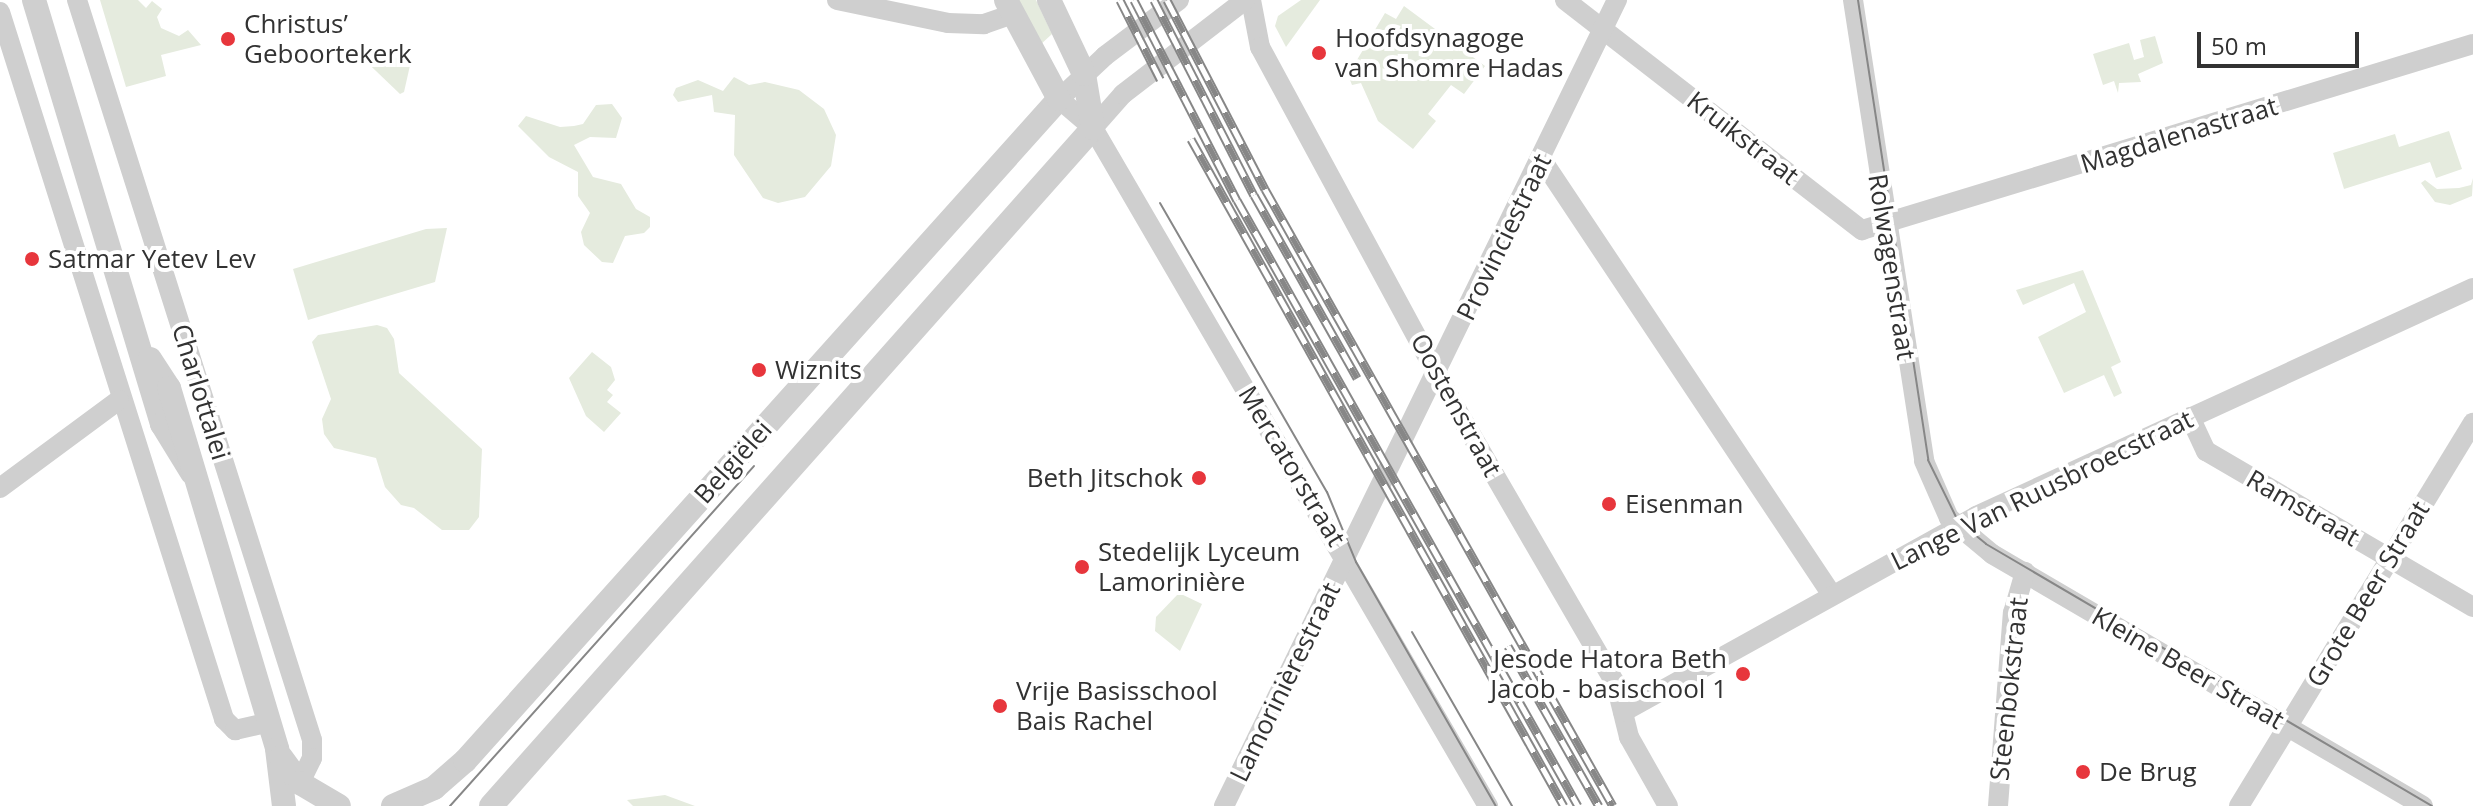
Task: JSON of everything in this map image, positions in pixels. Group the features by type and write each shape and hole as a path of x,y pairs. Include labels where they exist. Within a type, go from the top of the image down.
{"street":[{"name":"Charlottalei","path":"34,0 141,347 169,388 192,473 270,722 277,749 284,806"},
{"name":"Charlottalei","path":"77,0 312,740 312,758 300,783"},
{"path":"837,0 948,23 984,24 1010,7"},
{"name":"Mercatorstraat","path":"1049,0 1084,74 1093,128"},
{"path":"1059,99 1084,74 1179,0"},
{"path":"1093,128 1123,94 1245,0"},
{"name":"Oostenstraat","path":"1251,0 1260,47 1437,374 1616,684 1629,737 1668,806"},
{"name":"Kruikstraat","path":"1565,0 1862,230 1885,226"},
{"name":"Provinciestraat","path":"1346,559 1605,32 1617,0"},
{"name":"Rolwagenstraat","path":"1853,0 1885,226 1924,461 1936,496 1955,527"},
{"name":"Mercatorstraat","path":"1010,7 1059,99 1093,128 1488,806"},
{"path":"1,20 119,400 224,719 235,730 270,722"},
{"name":"Magdalenastraat","path":"1885,226 2473,44"},
{"name":"Belgiëlei","path":"393,806 434,788 465,761 1059,99"},
{"name":"Belgiëlei","path":"491,806 1093,128"},
{"path":"1542,160 1832,595"},
{"name":"Lange Van Ruusbroecstraat","path":"1623,712 1955,527 2473,288"},
{"path":"0,488 119,400"},
{"name":"Ramstraat","path":"2190,417 2206,451 2473,607"},
{"name":"Grote Beer Straat","path":"2239,806 2473,423"},
{"name":"Kleine Beer Straat","path":"1955,527 2025,572 2423,806"},
{"name":"Lamorinièrestraat","path":"1224,806 1346,559"},
{"name":"Steenbokstraat","path":"1998,806 2013,613 2025,572"},
{"name":"Charlottalei","path":"277,749 300,783 339,806"}],"shaded area":[{"path":"100,0 138,0 146,8 152,1 162,9 157,17 161,28 179,36 188,30 201,45 161,55 166,76 126,87"},
{"path":"1017,0 1036,0 1052,34 1040,45"},
{"path":"1301,0 1320,0 1286,47 1275,26 1278,16"},
{"path":"1404,6 1485,66 1464,94 1451,85 1428,114 1436,121 1413,149 1378,121 1361,83 1352,85 1348,75 1385,13 1396,19"},
{"path":"2155,36 2163,63 2138,74 2141,82 2119,83 2118,93 2114,81 2103,85 2093,54 2129,43 2134,60 2144,57 2140,40"},
{"path":"352,48 411,61 404,92 400,94"},
{"path":"734,77 749,85 765,82 799,90 824,109 836,135 831,166 805,197 778,203 763,198 734,155 735,115 714,112 712,95 678,102 673,95 676,88 698,80 723,91"},
{"path":"612,104 622,118 616,138 590,137 574,145 593,177 621,184 636,209 650,217 650,227 644,233 625,236 613,263 602,262 584,245 581,232 590,213 578,196 578,172 549,157 518,126 526,116 560,127 583,124 596,105"},
{"path":"2449,131 2462,169 2436,178 2430,162 2344,189 2333,153 2395,134 2399,147"},
{"path":"2473,178 2472,196 2450,205 2435,202 2421,183 2425,180 2437,189 2459,188 2471,185"},
{"path":"447,228 435,282 308,320 293,269 426,229"},
{"path":"2083,270 2121,362 2111,367 2122,393 2114,397 2104,375 2064,393 2038,337 2086,312 2074,283 2023,305 2016,290"},
{"path":"377,325 387,328 394,339 399,373 482,449 479,517 469,530 442,530 414,508 401,505 385,487 376,458 334,448 324,434 322,419 331,399 312,342 318,335"},
{"path":"592,352 611,367 615,380 607,390 613,395 607,402 621,413 604,432 586,416 569,378"},
{"path":"1179,593 1202,604 1180,651 1155,631 1156,617"},
{"path":"665,795 695,806 633,806 627,800"}],"tram line":[{"path":"1858,0 1928,460 1958,521 1986,544 2432,806"},
{"path":"1160,203 1327,492 1356,562 1496,806"},
{"path":"450,806 754,466"},
{"path":"1412,632 1512,806"}],"railway":[{"path":"1120,0 1160,79"},
{"path":"1134,0 1237,200 1578,806"},
{"path":"1154,0 1254,195 1357,378"},
{"path":"1167,0 1265,189 1613,806"},
{"path":"1191,139 1564,806"},
{"path":"1508,646 1599,806"}],"place":[{"name":"Christus’ Geboortekerk","path":"228,39"},
{"name":"Hoofdsynagoge van Shomre Hadas","path":"1319,53"},
{"name":"Satmar Yetev Lev","path":"32,259"},
{"name":"Wiznits","path":"759,370"},
{"name":"Beth Jitschok","path":"1199,478"},
{"name":"Eisenman","path":"1609,504"},
{"name":"Stedelijk Lyceum Lamorinière","path":"1082,567"},
{"name":"Jesode Hatora Beth Jacob - basischool 1","path":"1743,674"},
{"name":"Vrije Basisschool Bais Rachel","path":"1000,706"},
{"name":"De Brug","path":"2083,772"}]}
